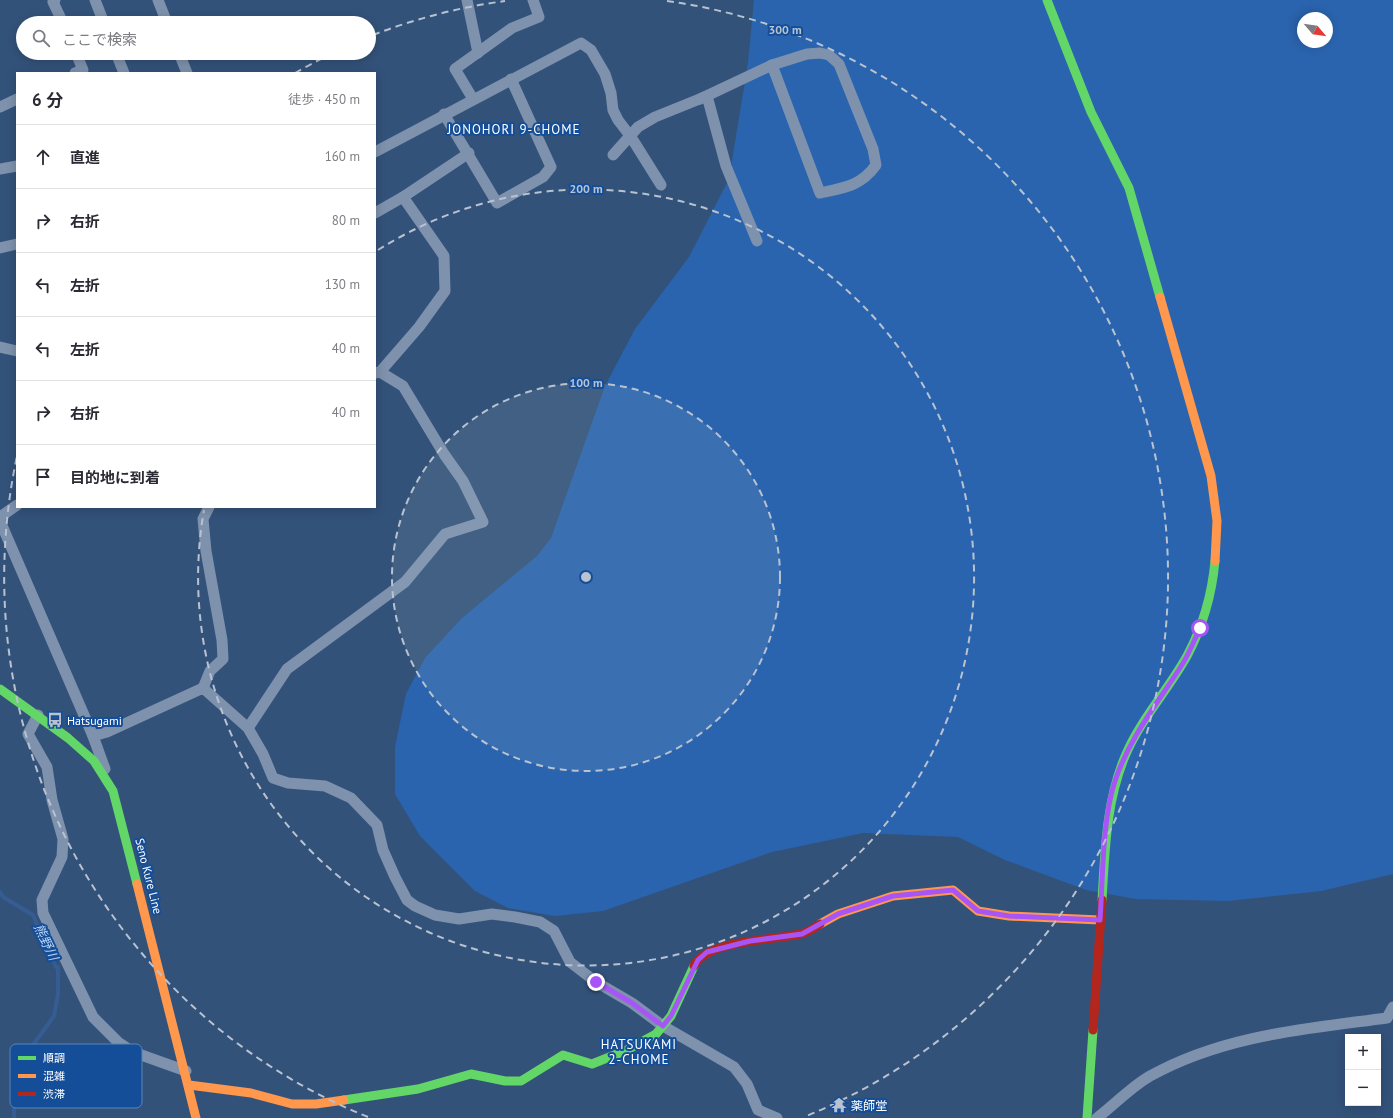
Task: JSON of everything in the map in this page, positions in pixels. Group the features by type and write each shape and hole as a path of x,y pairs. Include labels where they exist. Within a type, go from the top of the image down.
{"street":[{"path":"54,0 53,2 59,16"},
{"path":"95,0 101,16"},
{"path":"158,0 165,16"},
{"path":"467,0 478,53"},
{"path":"473,99 455,69 512,28 539,17 533,0"},
{"path":"1047,0 1091,112 1129,188 1209,465 1216,508 1216,550 1211,589 1200,628 1180,667 1131,742 1115,782 1107,826 1087,1118"},
{"path":"376,151 444,114 581,43 591,50 605,74 612,93 613,110 618,120 631,137 661,185"},
{"path":"707,96 698,99 772,65 807,54 820,53 829,55 839,64 873,149 876,165 867,177 847,188 820,193 772,65"},
{"path":"78,72 83,70 79,60"},
{"path":"119,60 124,72"},
{"path":"182,60 187,72"},
{"path":"444,114 498,203 543,177 551,167 511,80"},
{"path":"614,155 638,127 655,117 707,96"},
{"path":"707,96 726,166 757,241"},
{"path":"0,107 16,99"},
{"path":"376,212 403,197 469,153"},
{"path":"0,169 16,166"},
{"path":"248,728 288,669 405,582 445,534 484,522 463,481 444,454 403,386 377,372 419,327 445,291 444,256 403,197"},
{"path":"0,248 16,244"},
{"path":"0,347 16,351"},
{"path":"0,517 16,506"},
{"path":"93,736 106,732 203,688 210,671 224,659 206,551 203,519 208,508"},
{"path":"0,521 93,736 113,791"},
{"path":"203,688 248,728 263,754 273,778 288,783 325,786 351,798 377,825 383,850 395,877 407,900 415,906 434,915 459,919 492,914 540,922 554,931 570,962 596,982 632,1003 663,1026 734,1067 747,1084 758,1110 777,1118"},
{"name":"Seno Kure Line","path":"0,689 68,738 94,761 113,791 124,828 186,1071 196,1118"},
{"path":"38,716 28,734 47,767 52,800 63,839 62,857 42,900 44,913 93,1017 121,1044"},
{"path":"189,1085 251,1093 292,1104 316,1104 418,1089 471,1074 505,1081 521,1081 563,1055 592,1064 627,1050 656,1034 671,1016 698,960 707,952 750,941 802,934 838,914 893,896 953,890 978,911 1009,916 1100,920"},
{"path":"1097,1118 1148,1077 1185,1059 1231,1043 1270,1034 1390,1018 1393,1006"},
{"path":"142,1055 186,1071"}],"shaded area":[{"path":"754,0 1393,0 1393,874 1321,891 1228,901 1136,899 1086,890 1005,860 958,837 863,833 772,852 603,911 555,916 508,908 475,891 420,836 395,794 395,747 406,694 425,658 462,618 537,556 551,538 605,386 635,329 689,257 729,179 748,63"}],"waterway":[{"name":"熊野川","path":"0,892 3,897 33,915 56,967 58,967 58,994 54,1016 34,1044"},
{"name":"熊野川","path":"14,1108 14,1118"}],"traffic: fast":[{"path":"1047,0 1091,112 1129,188 1160,297"},
{"path":"1102,900 1110,807 1119,771 1139,729 1180,669 1193,645 1206,610 1212,586 1215,561"},
{"path":"0,689 68,738 94,761 113,791 137,884"},
{"path":"344,1100 418,1089 471,1074 505,1081 521,1081 563,1055 592,1064 627,1050 656,1034 671,1016 694,966"},
{"path":"1087,1118 1093,1030"}],"traffic: slow":[{"path":"1160,297 1211,476 1217,521 1215,561"},
{"path":"137,884 196,1118"},
{"path":"820,924 838,914 893,896 953,890 978,911 1009,916 1100,920"},
{"path":"189,1085 251,1093 292,1104 316,1104 344,1100"}],"traffic: jam":[{"path":"1093,1030 1102,900"},
{"path":"694,966 701,957 726,946 742,942 803,933 820,924"}],"place":[{"name":"Hatsugami","path":"55,720"},
{"name":"薬師堂","path":"839,1105"}],"district":[{"name":"JONOHORI 9-CHOME","path":"514,129"},
{"name":"HATSUKAMI 2-CHOME","path":"639,1052"}],"route":[{"path":"596,982 632,1003 663,1026 671,1016 679,996 698,960 707,952 750,941 802,934 838,914 893,896 953,890 978,911 1009,916 1100,920 1107,826 1115,782 1131,742 1180,667 1200,628"}]}
